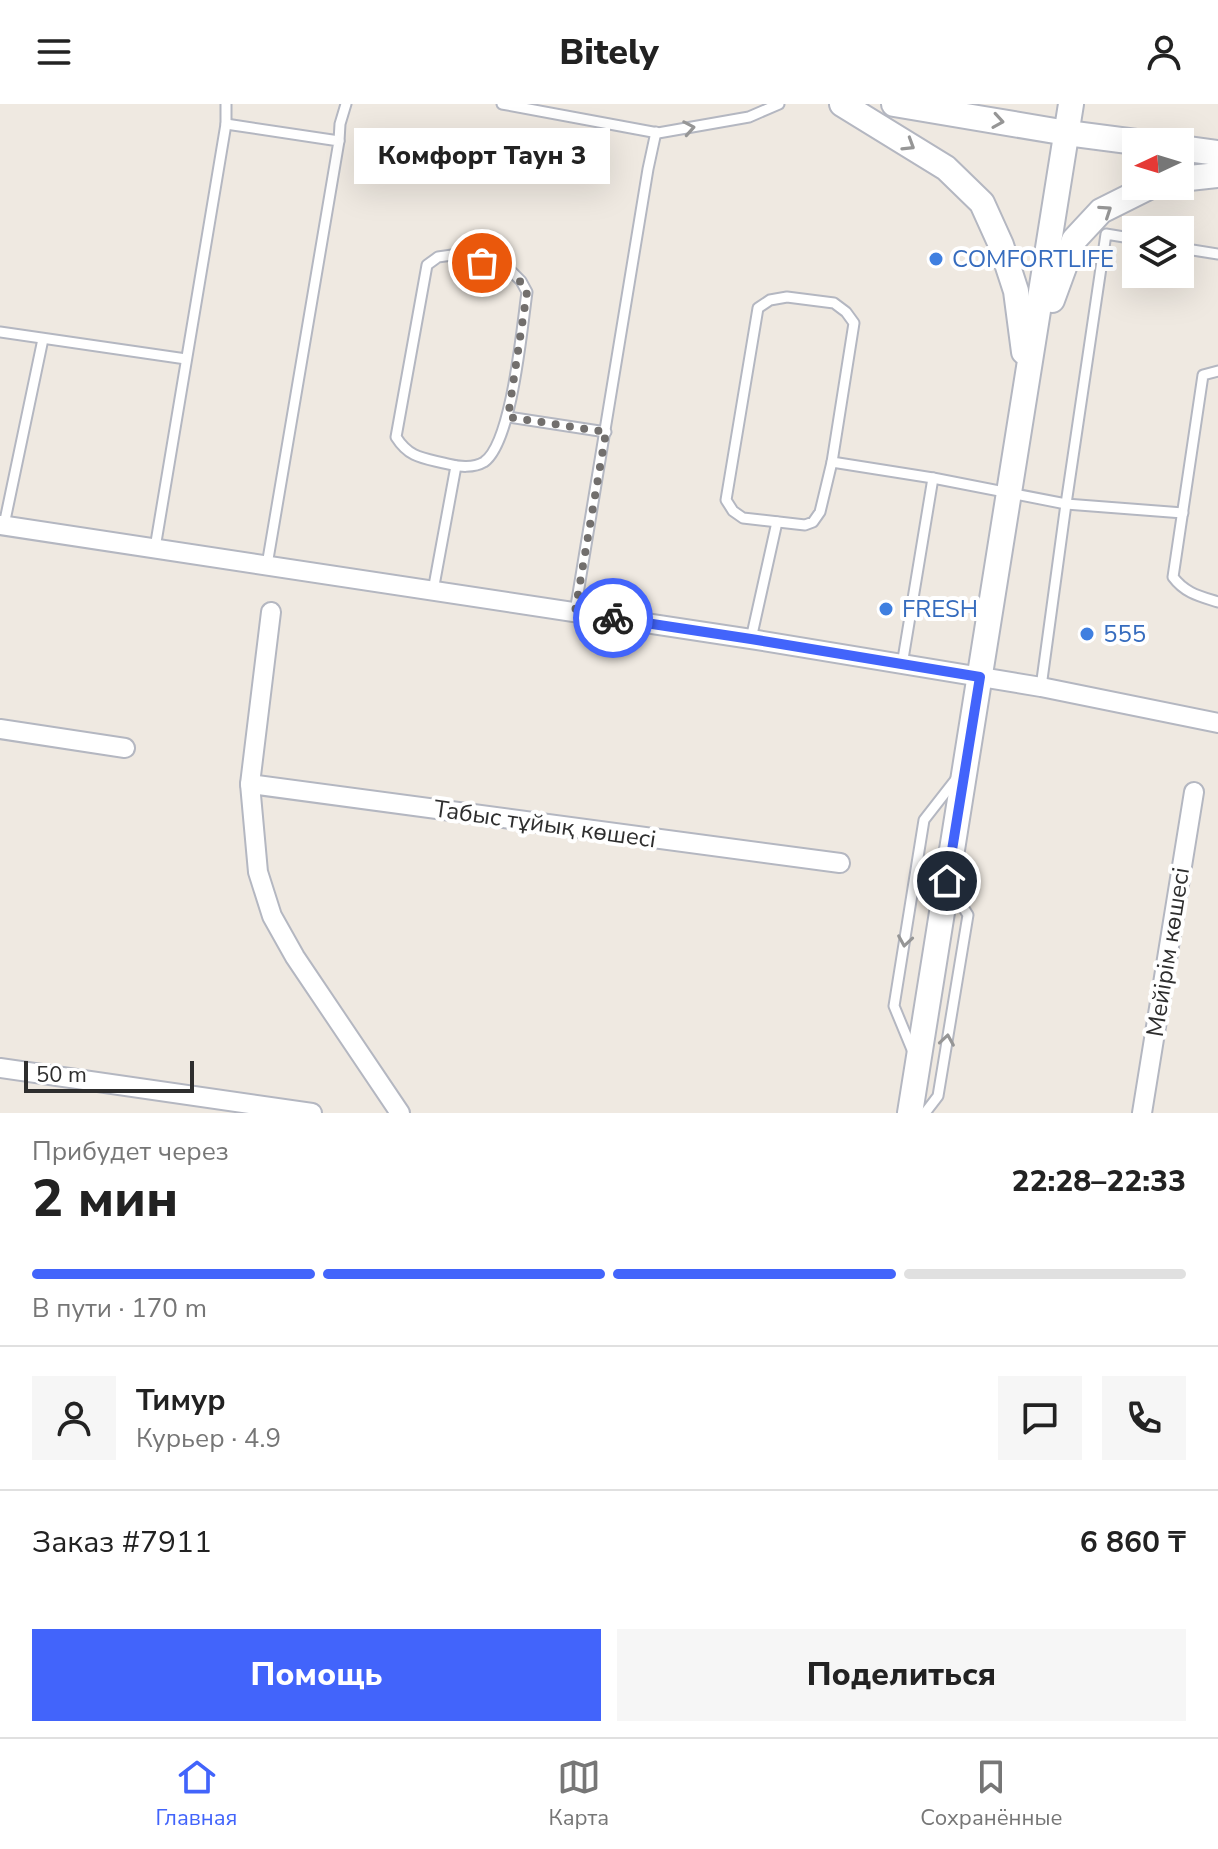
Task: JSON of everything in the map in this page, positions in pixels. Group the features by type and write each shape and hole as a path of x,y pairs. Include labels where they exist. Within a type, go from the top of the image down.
{"street":[{"path":"842,104 946,168 982,203 1001,245 1016,291 1027,378"},
{"path":"894,104 1122,140"},
{"path":"910,1113 1071,104"},
{"path":"1194,150 1218,153"},
{"path":"1194,177 1218,174"},
{"path":"1027,378 1057,282 1074,240 1101,211 1123,200"},
{"path":"2,525 751,639 1041,687 1218,723"},
{"path":"271,612 250,784 258,872 272,916 295,957 400,1113"},
{"path":"0,729 125,748"},
{"name":"Табыс тұйық көшесі","path":"250,784 840,863"},
{"name":"Мейірім көшесі","path":"1142,1113 1194,792"},
{"path":"0,1068 312,1113"}],"lane":[{"path":"155,548 226,124 226,104"},
{"path":"267,565 340,124 346,104"},
{"path":"502,104 656,132 749,117 779,104"},
{"path":"226,124 339,141"},
{"path":"575,612 656,132"},
{"path":"1194,157 1218,174"},
{"path":"1041,687 1106,234 1122,237"},
{"path":"1194,250 1218,254"},
{"path":"452,255 512,272 527,292 508,417 494,452 486,461 476,465 456,466 405,451 396,437 427,265 438,257 452,255"},
{"path":"787,297 834,303 854,323 832,462 820,512 813,522 805,525 777,522 743,518 733,511 726,500 758,308 770,300 787,297"},
{"path":"0,332 186,359"},
{"path":"2,525 43,339"},
{"path":"1218,371 1203,375 1173,577 1181,588 1218,602"},
{"path":"508,417 606,432"},
{"path":"832,462 1066,504 1183,513"},
{"path":"433,591 456,466"},
{"path":"902,665 933,478"},
{"path":"751,639 777,522"},
{"path":"918,1064 894,1006 924,820 965,767"},
{"path":"925,1113 938,1096 968,915 947,881"}],"way so far":[{"path":"482,263 512,272 527,292 508,417 606,432 575,612 613,618"}],"place":[{"name":"COMFORTLIFE","path":"936,259"},
{"name":"Комфорт Таун 3","path":"482,263"},
{"name":"FRESH","path":"886,609"},
{"name":"555","path":"1087,634"}],"route":[{"path":"613,618 980,677 947,881"}]}
